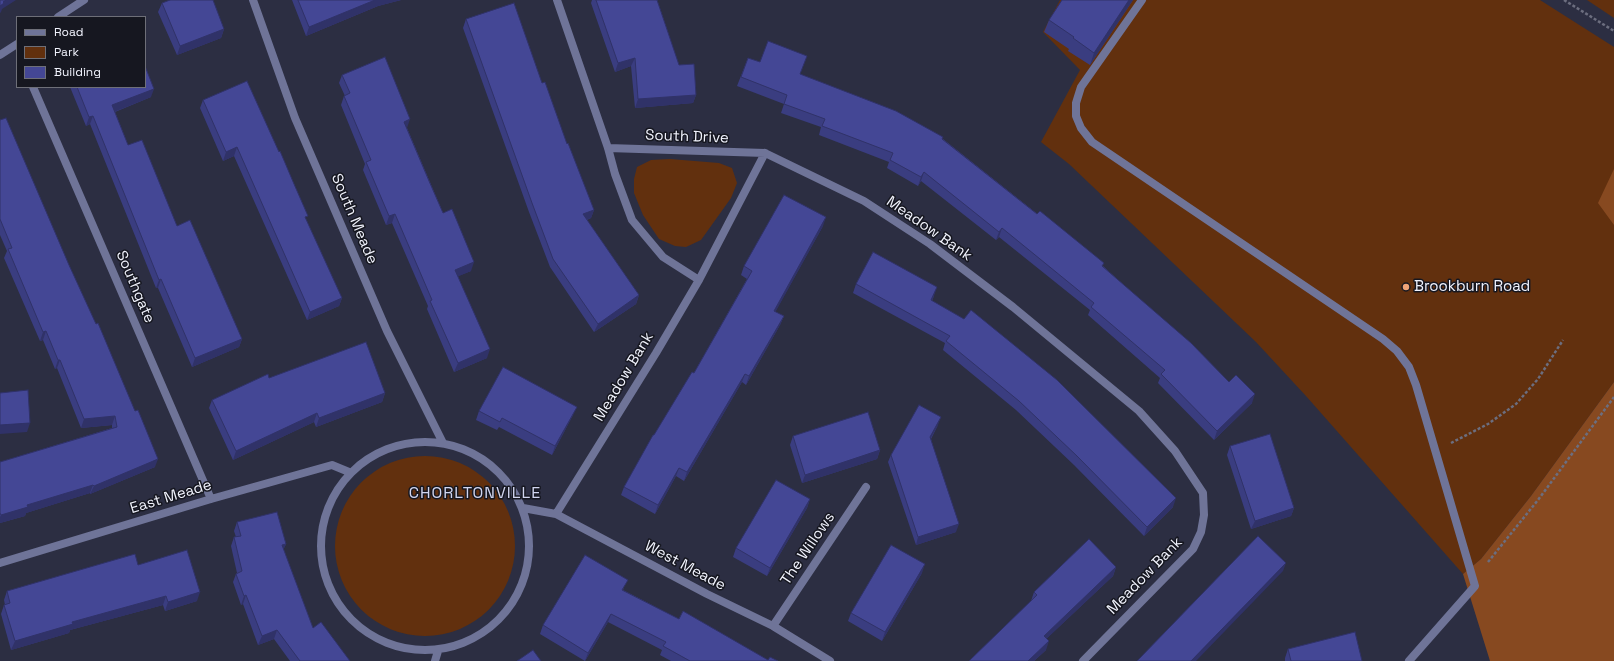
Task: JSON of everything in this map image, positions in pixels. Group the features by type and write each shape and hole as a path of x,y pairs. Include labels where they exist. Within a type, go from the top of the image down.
{"street":[{"path":"60,16 84,0"},
{"name":"South Meade","path":"253,0 295,118 387,331 443,443"},
{"path":"557,0 632,220 662,257 699,280"},
{"path":"1142,0 1081,87 1076,103 1076,116 1081,128 1092,142 1383,339 1397,351 1409,367 1436,449 1475,586 1409,661"},
{"path":"0,55 16,47"},
{"name":"Southgate","path":"33,88 211,499"},
{"name":"South Drive","path":"608,148 765,153"},
{"name":"Meadow Bank","path":"556,514 656,353 699,280 765,153 864,201 930,244 1013,307 1139,411 1175,451 1203,493 1204,515 1201,532 1193,549 1083,661"},
{"path":"415,442 443,443 477,455 504,477 523,508 530,541 526,575 511,606 487,630 438,651 392,645 363,630 340,607 328,584 325,578 320,546 325,514 340,485 349,472 366,459 387,448 415,442"},
{"name":"East Meade","path":"0,563 211,499 332,465 349,472"},
{"name":"The Willows","path":"773,626 866,487"},
{"name":"West Meade","path":"523,508 556,514 706,594 773,626 830,661"},
{"path":"435,661 438,651"}],"path":[{"path":"1564,0 1614,31"},
{"path":"1436,449 1488,424 1516,404 1538,379 1563,340"},
{"path":"1475,586 1488,561 1538,500 1614,397"}],"green space":[{"name":"Brookburn Road","path":"1060,0 1540,0 1614,47 1614,382 1531,496 1481,559 1463,574 1306,396 1256,342 1069,164 1041,142 1080,70 1043,32"},
{"path":"1587,0 1614,0 1614,18"},
{"path":"670,159 719,163 732,168 737,183 731,198 701,240 686,247 675,246 659,239 643,215 634,193 634,179 637,167 651,160"},
{"path":"434,456 443,457 468,466 489,482 505,503 514,528 514,564 505,589 489,610 468,626 460,629 443,635 416,636 407,635 382,626 368,616 355,603 345,589 336,564 335,537 336,528 345,503 355,489 368,476 382,466 407,457"}],"shaded area":[{"path":"1614,169 1614,225 1598,203"},
{"path":"1614,382 1614,661 1490,661 1463,574 1481,559 1531,496"}],"building":[{"path":"0,0 6,0 0,6"},
{"path":"170,0 213,0 224,29 180,46 162,3"},
{"path":"298,0 375,0 309,27"},
{"path":"596,0 657,0 679,65 694,64 696,95 638,99 635,58 618,63"},
{"path":"1062,0 1129,0 1094,53 1049,20"},
{"path":"514,3 542,83 545,82 567,144 568,143 594,210 583,214 639,295 598,324 553,259 466,19"},
{"path":"768,41 807,56 800,74 896,111 943,137 942,139 1037,214 1040,211 1104,263 1102,266 1191,343 1229,382 1236,375 1255,394 1217,431 1161,374 1165,370 1091,307 1094,303 1002,228 999,232 924,172 921,177 890,160 893,153 822,126 825,119 784,104 787,95 741,77 748,58 760,62"},
{"path":"385,57 410,119 404,122 429,181 443,213 452,209 474,262 455,270 490,349 458,363 430,301 432,300 395,214 389,216 366,162 371,160 344,96 350,93 342,75"},
{"path":"146,69 154,89 112,105 128,145 142,140 177,226 190,220 242,339 195,358 161,279 159,280 93,116 89,117 77,88 146,88"},
{"path":"247,81 279,152 280,151 308,216 305,217 342,298 310,312 237,147 226,152 203,100"},
{"path":"6,118 69,265 96,324 98,323 135,411 138,410 158,459 94,486 93,485 27,505 28,507 1,515 0,462 117,427 115,416 84,419 60,360 58,360 46,331 43,332 8,249 12,248 0,219 0,120"},
{"path":"784,195 826,217 774,311 784,316 749,376 745,374 687,472 679,468 658,505 624,487 653,435 692,372 694,373 752,271 744,266"},
{"path":"873,252 937,287 931,300 964,319 971,310 1057,380 1176,498 1147,527 1077,456 1019,401 946,341 950,336 856,284"},
{"path":"366,342 385,393 319,418 317,413 236,451 212,400 268,374 269,378"},
{"path":"503,367 577,407 555,446 502,418 500,422 479,411"},
{"path":"28,390 30,423 0,425 0,393"},
{"path":"919,405 941,417 930,437 959,524 918,537 891,455"},
{"path":"868,412 880,450 805,475 793,436"},
{"path":"1270,434 1294,508 1255,521 1230,446"},
{"path":"776,480 810,499 770,568 736,548"},
{"path":"277,512 286,544 282,545 313,628 321,622 350,661 300,661 277,630 262,636 236,574 242,571 234,537 241,536 237,522"},
{"path":"1258,536 1286,563 1191,661 1137,661"},
{"path":"1089,539 1116,567 1044,636 1049,641 1028,661 969,661 1037,595 1034,592"},
{"path":"891,545 925,564 885,632 851,613"},
{"path":"187,550 200,592 168,602 166,596 72,622 73,624 15,641 4,605 10,603 7,591 135,554 138,565"},
{"path":"585,555 628,580 622,590 679,619 683,611 768,660 770,657 778,661 690,661 663,646 666,642 611,614 588,653 543,625"},
{"path":"1355,632 1362,661 1291,661 1288,649"},
{"path":"533,650 541,661 517,661"}],"place":[{"name":"Brookburn Road","path":"1406,287"}],"district":[{"name":"CHORLTONVILLE","path":"475,494"}]}
